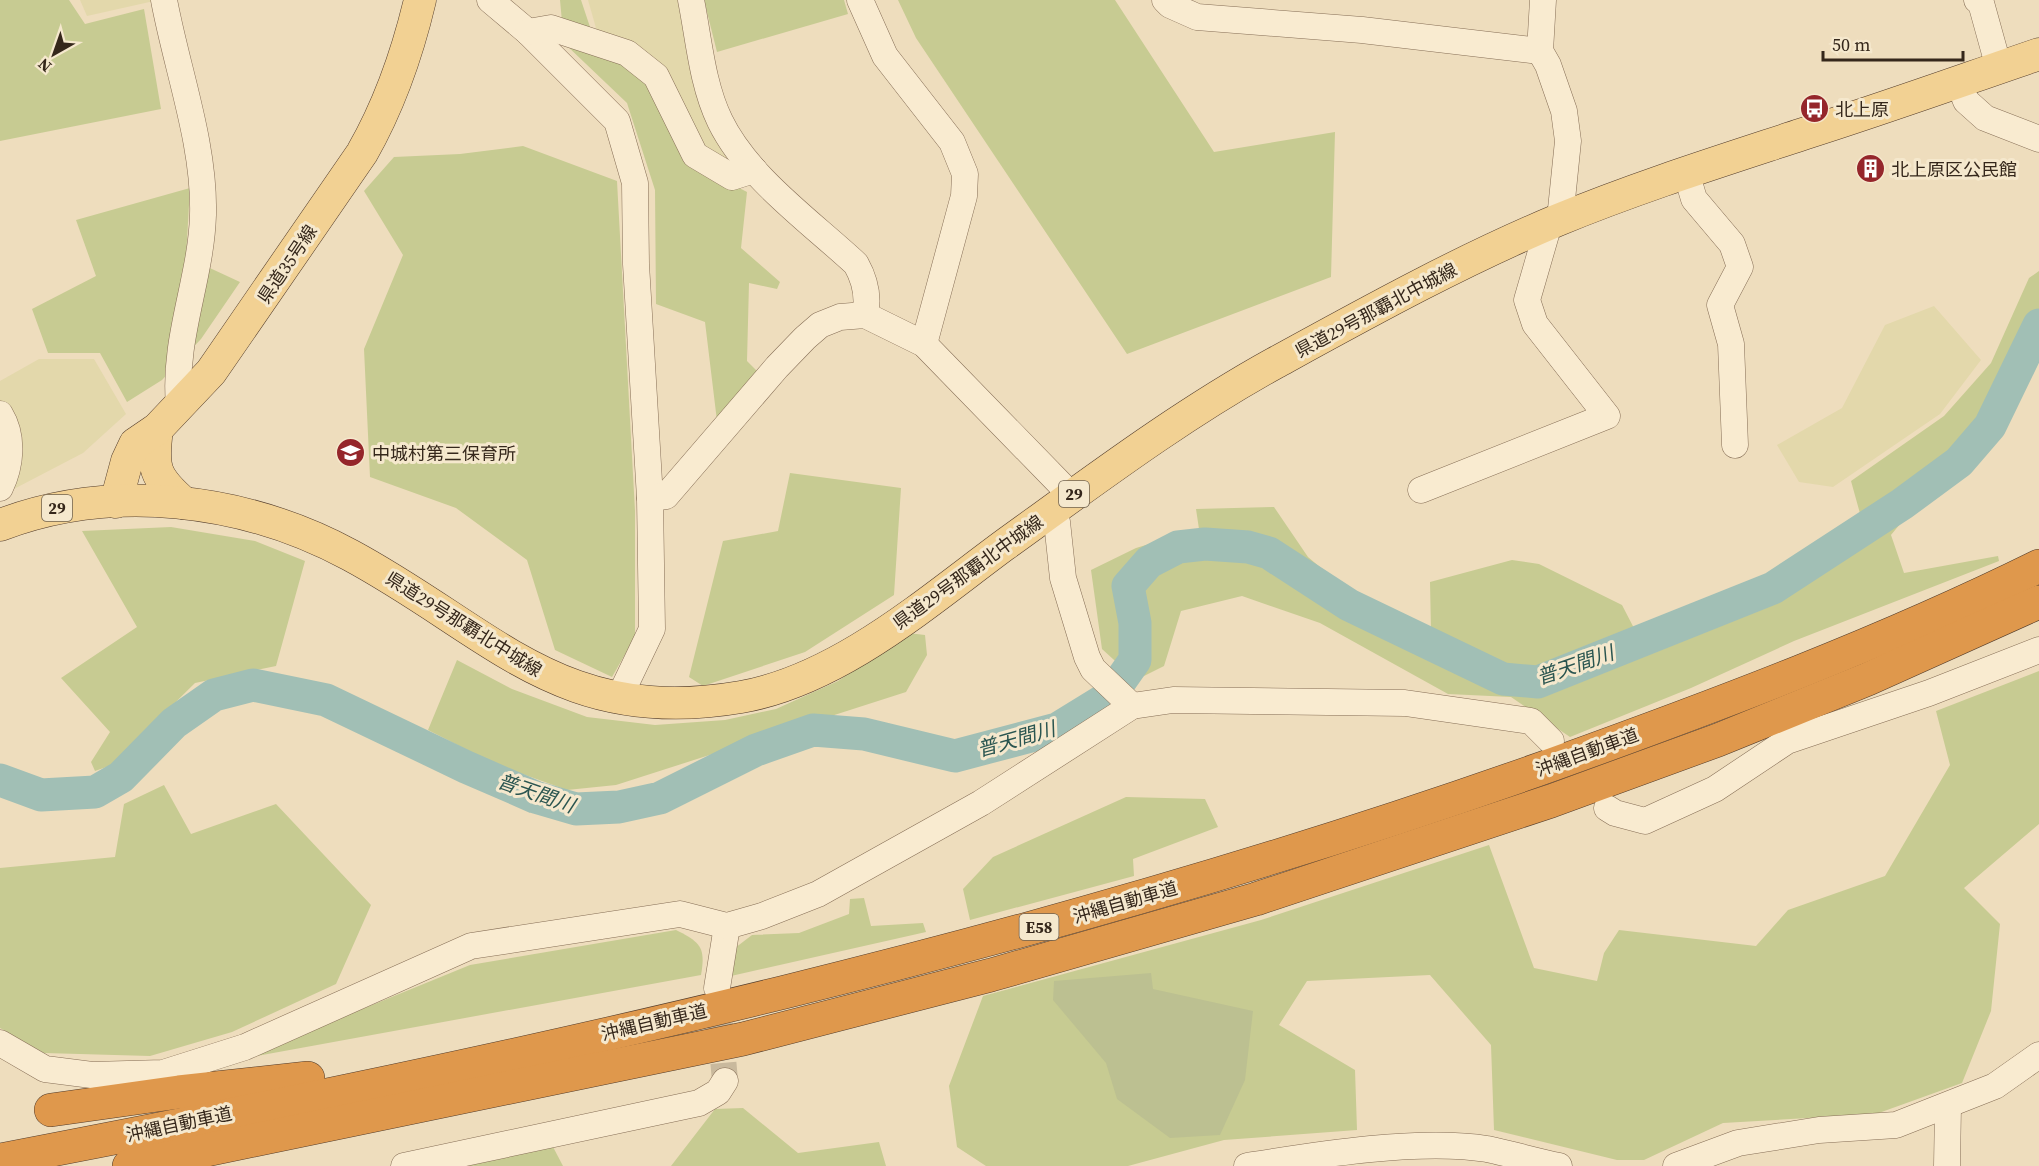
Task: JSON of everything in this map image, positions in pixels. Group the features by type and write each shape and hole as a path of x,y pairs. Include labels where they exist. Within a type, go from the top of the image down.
{"highway":[{"name":"沖縄自動車道","path":"0,1160 377,1083 721,1008 1003,937 1229,873 1433,807 1707,709 1986,592 2039,566"},
{"name":"沖縄自動車道","path":"129,1166 743,1039 991,975 1256,899 1551,801 1718,740 1868,680 2039,602"},
{"path":"51,1110 179,1092 329,1076 377,1083"}],"main road":[{"name":"県道35号線","path":"117,502 130,453 135,444 157,429 211,372 362,153 399,78 420,0"},
{"name":"県道29号那覇北中城線","path":"0,525 60,507 117,502 184,503 249,514 323,542 374,568 522,664 561,682 618,700 687,704 743,697 814,674 914,611 1188,414 1240,383 1436,276 1554,222 1686,172 1959,83 2039,54"},
{"path":"157,429 156,472 167,488 184,503"}],"street":[{"path":"164,0 174,56 198,143 203,216 182,334 177,383 179,405"},
{"path":"490,0 528,32 617,121 635,183 636,264 650,498 652,628 618,700"},
{"path":"691,0 706,82 721,122 754,170 856,264 862,275 866,293 865,315"},
{"path":"860,0 885,56 952,142 965,174 964,196 924,344"},
{"path":"1165,0 1170,5 1197,16 1362,30 1540,51"},
{"path":"1421,490 1607,416 1535,324 1527,300 1554,222 1568,141 1564,111 1548,65 1540,51 1543,0"},
{"path":"1977,0 1980,3 1999,68"},
{"path":"528,32 551,28 627,53 656,76 695,155 732,177 754,170"},
{"path":"1959,83 1966,101 1985,118 2039,139"},
{"path":"1686,172 1694,199 1732,244 1740,267 1720,305 1731,344 1735,445"},
{"path":"650,498 666,496 777,367 820,325 840,317 865,315 924,344 1062,503 1057,522 1063,578 1093,669 1131,706"},
{"path":"0,414 9,434 10,447 6,476 0,488"},
{"path":"1607,808 1615,813 1645,821 1714,789 1787,741 1929,693 2039,650"},
{"path":"0,1059 34,1072 45,1069 92,1075 163,1073 245,1047 471,946 680,914 727,926 762,916 818,894 981,803 1131,706 1173,700 1405,703 1530,721 1551,741"},
{"path":"717,988 727,926"},
{"path":"0,1043 45,1069"},
{"path":"1676,1166 1738,1143 1819,1130 1896,1125 1995,1086 2039,1055"},
{"path":"404,1166 699,1103 718,1092 724,1081"},
{"path":"1947,1166 1948,1106"},
{"path":"1247,1166 1426,1146 1486,1157 1559,1166"}],"shaded area":[{"path":"80,0 154,0 154,1 87,16"},
{"path":"588,0 684,0 742,167 728,170 598,35"},
{"path":"1934,306 1981,360 1940,414 1833,487 1799,482 1777,445 1842,408 1885,325"},
{"path":"39,359 94,359 126,414 83,453 12,490 17,428 0,401 0,381"}],"green space":[{"path":"0,0 69,0 85,24 144,9 161,109 0,141"},
{"path":"560,0 581,0 592,33 651,81 691,163 747,192 741,248 780,282 777,289 749,283 747,361 758,372 717,421 705,322 656,304 655,190 627,103 564,43"},
{"path":"704,0 844,0 848,14 717,52"},
{"path":"898,0 1115,0 1214,152 1335,132 1331,277 1127,354 916,38"},
{"path":"523,146 617,181 635,511 635,637 612,677 555,650 527,560 456,508 370,477 364,349 403,255 364,191 394,157 460,154"},
{"path":"190,188 186,257 240,282 201,339 162,380 127,402 100,353 48,353 32,309 96,276 76,220"},
{"path":"2039,271 2039,337 1963,470 1914,507 1891,535 1904,573 1998,556 1999,561 1794,641 1691,688 1570,737 1511,697 1448,694 1320,623 1242,596 1181,611 1164,666 1136,680 1102,649 1091,570 1136,548 1199,529 1196,509 1274,507 1308,557 1408,642 1431,631 1430,582 1512,560 1539,564 1622,605 1637,634 1752,591 1781,568 1861,517 1851,481 1944,416 1991,363 2029,278"},
{"path":"790,473 901,488 894,595 805,652 703,686 689,677 723,541 778,531"},
{"path":"171,527 255,541 305,561 276,666 195,683 112,765 95,771 91,762 110,732 61,678 137,627 82,531"},
{"path":"908,633 925,635 927,655 906,692 616,785 567,790 495,764 428,730 457,660 512,689 587,717 655,725 725,720 776,709 838,681"},
{"path":"2039,671 2039,824 1964,888 2000,924 1991,1011 1962,1083 1876,1114 1723,1123 1644,1160 1617,1160 1494,1130 1491,1045 1430,975 1307,981 1279,1025 1355,1070 1357,1130 1224,1140 1128,1166 986,1166 957,1147 949,1086 983,996 1261,920 1489,845 1534,968 1597,981 1604,953 1619,930 1756,946 1788,910 1885,876 1950,765 1936,711"},
{"path":"164,785 191,834 276,804 371,905 336,984 232,1032 150,1056 44,1053 0,1028 0,868 115,857 124,804"},
{"path":"1126,797 1205,799 1218,827 1133,859 1134,876 970,920 963,889 993,857"},
{"path":"864,898 871,926 923,923 926,932 731,976 735,948 752,935 799,933 849,914 850,899"},
{"path":"676,930 691,938 699,946 703,958 701,975 240,1059 470,965"},
{"path":"1151,973 1153,989 1253,1011 1245,1080 1220,1135 1170,1138 1117,1099 1106,1063 1053,1000 1054,981"},
{"path":"743,1108 798,1153 879,1142 886,1166 671,1166 715,1109"},
{"path":"552,1145 563,1166 428,1166"}],"waterway":[{"name":"普天間川","path":"0,780 41,795 95,792 121,777 174,723 214,695 253,685 326,700 466,767 535,797 576,809 619,807 660,798 756,750 813,730 864,734 955,756 1057,729 1109,697 1135,660 1135,623 1128,586 1149,562 1178,547 1205,544 1248,547 1269,553 1349,605 1503,679 1538,682 1773,588 1902,504 1959,462 1990,426 2039,325"}],"tunnel":[{"path":"720,1024 725,1081"}],"place":[{"name":"北上原","path":"1814,109"},
{"name":"北上原区公民館","path":"1870,169"},
{"name":"中城村第三保育所","path":"351,453"}]}
